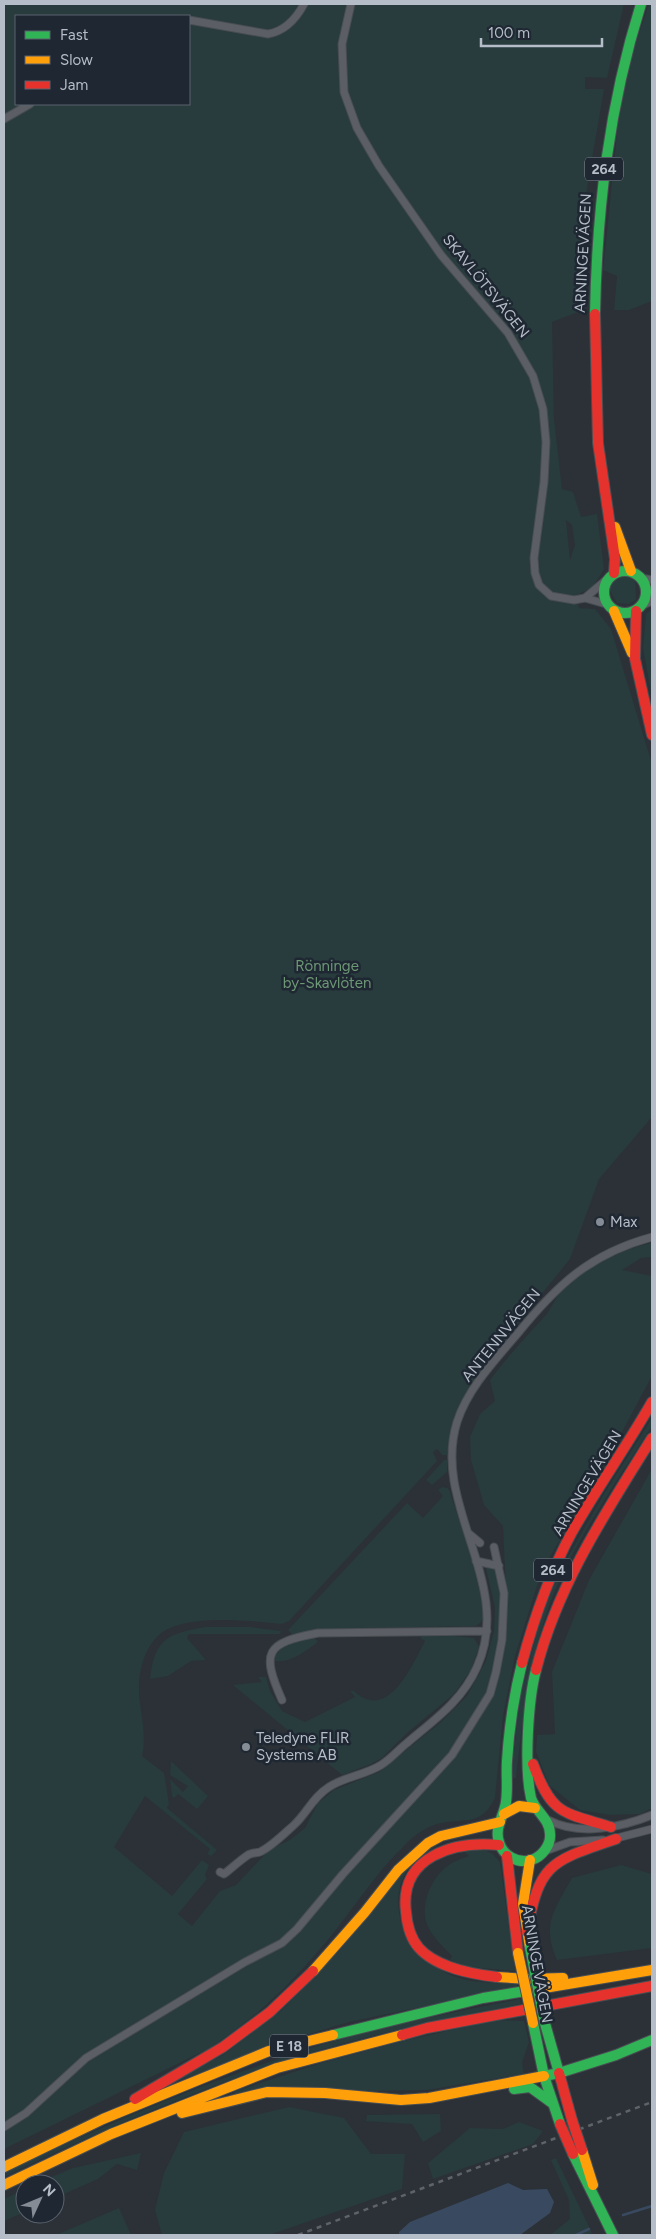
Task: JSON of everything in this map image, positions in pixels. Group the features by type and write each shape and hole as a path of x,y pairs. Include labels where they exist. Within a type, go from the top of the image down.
{"main road":[{"name":"ARNINGEVÄGEN","path":"614,573 615,559 598,441 595,339 600,198 612,115 631,31 640,4"},
{"name":"ARNINGEVÄGEN","path":"607,507 631,571"},
{"path":"635,659 638,609 647,592 642,578 631,571 614,573 606,581 603,592 606,604 614,611 635,659 652,735"},
{"path":"614,611 625,614 638,609"},
{"name":"ARNINGEVÄGEN","path":"499,1845 497,1829 502,1818 511,1720 522,1659 537,1609 545,1587 573,1531 652,1402"},
{"name":"ARNINGEVÄGEN","path":"535,1808 529,1782 529,1715 537,1664 562,1588 577,1559 652,1438"},
{"path":"529,1753 548,1802 561,1812 611,1827"},
{"path":"103,2119 223,2047 270,2012 312,1972 365,1912 398,1870 428,1843 441,1836 502,1818 519,1806 535,1808 548,1820 551,1831 550,1843 545,1852 530,1860 519,1861 507,1856 499,1845 488,1843 452,1845 428,1857 411,1878 406,1893 404,1909 410,1931 420,1948 446,1966 466,1974 556,1979 639,1972"},
{"path":"527,1932 533,1900 541,1880 554,1865 574,1854 616,1839"},
{"name":"ARNINGEVÄGEN","path":"507,1856 511,1906 518,1953 544,2076 560,2124 577,2152"},
{"name":"ARNINGEVÄGEN","path":"530,1860 523,1904 527,1932 544,2020 572,2120 577,2152"},
{"name":"E 18","path":"4,2167 103,2119 269,2051 483,1998 652,1970"},
{"name":"E 18","path":"4,2185 110,2134 277,2068 427,2028 652,1986"},
{"path":"110,2134 190,2111 267,2092 325,2093 402,2100 429,2098 559,2073 616,2055 652,2040"},
{"path":"429,2098 441,2102 530,2087 552,2103"},
{"path":"577,2152 613,2235"}],"street":[{"path":"190,20 268,34 279,32 285,27 304,4"},
{"name":"SKAVLÖTSVÄGEN","path":"351,4 342,44 344,92 356,128 379,166 441,255 508,333 533,376 543,409 546,442 544,482 534,558 535,574 539,586 551,596 567,600 585,598 606,604"},
{"path":"4,119 28,105"},
{"path":"642,578 652,580"},
{"path":"585,598 606,581"},
{"path":"638,609 652,601"},
{"name":"ANTENNVÄGEN","path":"220,1872 224,1874 249,1854 261,1851 296,1823 312,1801 330,1786 381,1766 457,1700 468,1686 478,1665 487,1631 488,1608 455,1489 452,1457 457,1424 467,1401 482,1377 533,1314 568,1278 600,1256 651,1237"},
{"path":"468,1533 480,1543"},
{"path":"4,2127 26,2113 86,2058 245,1962 282,1943 297,1929 343,1874 452,1755 490,1694 496,1672 502,1640 504,1593 494,1547"},
{"path":"476,1561 499,1566"},
{"path":"282,1700 270,1673 268,1661 273,1651 283,1643 296,1637 318,1633 487,1631"},
{"path":"548,1820 560,1826 580,1829 611,1827 652,1814"},
{"path":"545,1852 570,1842 616,1839 652,1829"}],"green space":[{"name":"Rönninge by-Skavlöten","path":"4,4 624,4 607,78 585,77 585,89 604,89 584,206 583,310 552,322 554,419 562,489 573,492 581,517 597,514 604,569 592,588 576,595 579,608 595,609 611,629 652,764 652,1117 599,1179 570,1259 501,1344 468,1389 453,1421 456,1431 449,1443 447,1455 442,1455 437,1449 433,1452 437,1461 289,1621 282,1624 224,1620 194,1622 168,1629 161,1633 151,1645 141,1668 139,1684 144,1738 142,1756 164,1773 169,1804 167,1808 217,1850 211,1856 207,1854 210,1849 145,1796 114,1847 172,1896 202,1860 209,1865 205,1875 207,1879 178,1914 192,1926 220,1891 236,1885 270,1849 290,1840 305,1828 318,1803 334,1790 379,1772 441,1722 467,1696 486,1661 494,1631 495,1607 485,1564 497,1572 501,1615 497,1659 486,1696 456,1754 490,1700 504,1646 507,1612 503,1526 484,1505 471,1460 470,1437 480,1414 495,1401 490,1380 545,1316 559,1294 578,1276 614,1255 652,1243 652,1257 641,1258 622,1270 652,1276 652,1376 600,1473 545,1565 537,1586 515,1656 503,1716 495,1798 483,1814 477,1818 437,1824 423,1830 410,1840 382,1869 336,1930 300,1972 257,2013 208,2049 4,2149","holes":["566,520 572,525 575,545 570,560"]},
{"path":"649,4 652,4 652,301 629,310 614,310 617,276 603,270 618,124 630,60"},
{"path":"623,574 632,577 635,583 636,600 629,604 617,603 609,589 613,580"},
{"path":"652,609 652,698 643,648 646,614"},
{"path":"652,1418 652,1426 587,1528 554,1593 533,1661 516,1778 511,1778 520,1697 540,1621 557,1576 604,1494"},
{"path":"444,1460 447,1460 447,1472 432,1485 426,1480"},
{"path":"652,1469 652,1808 640,1814 610,1815 580,1810 549,1785 536,1751 537,1735 555,1734 552,1672 589,1580"},
{"path":"442,1487 448,1488 450,1492 476,1570 484,1613 483,1619 479,1624 476,1626 319,1629 293,1635 288,1630 407,1503 423,1518 443,1496 438,1490"},
{"path":"205,1627 251,1627 281,1631 280,1634 189,1634 187,1638 206,1660 191,1661 168,1676 150,1679 156,1654 166,1640 182,1632"},
{"path":"426,1633 474,1638 479,1647 471,1670 454,1694 407,1733 382,1758 342,1775 233,1685 262,1682 258,1677 266,1677 270,1691 282,1711 305,1722 355,1697 350,1691 354,1691 366,1699 377,1700 388,1696 406,1676 425,1641 420,1638"},
{"path":"313,1636 318,1642 303,1652 287,1660 275,1661 275,1655 286,1644"},
{"path":"171,1761 208,1796 194,1813 197,1809 178,1794 174,1798 172,1796 170,1779 183,1792 188,1786 170,1775"},
{"path":"442,1842 410,1867 400,1887 398,1902 400,1918 406,1933 426,1959 439,1969 453,1976 476,1982 517,1984 517,1987 349,2022 306,2035 180,2080 179,2078 223,2055 283,2009 342,1948 389,1886 425,1849"},
{"path":"485,1850 493,1854 500,1862 515,1971 469,1967 450,1960 452,1956 438,1942 426,1921 425,1904 428,1893 442,1870 450,1864 469,1856 464,1851"},
{"path":"621,1865 652,1874 652,1948 557,1960 552,1947 550,1926 556,1908 572,1878"},
{"path":"520,1999 521,2004 382,2033 301,2056 225,2082 150,2111 4,2177 4,2173 76,2139 223,2078 326,2043 437,2016"},
{"path":"495,2020 524,2021 529,2042 522,2062 524,2074 427,2090 236,2094 233,2092 318,2064 403,2041"},
{"path":"289,2107 344,2118 371,2154 405,2154 402,2189 269,2235 162,2235 155,2210 164,2173 184,2132"},
{"path":"440,2114 441,2131 423,2142 412,2124 366,2121 367,2115"},
{"path":"519,2122 543,2131 533,2144 433,2179 428,2163 470,2128 503,2129"},
{"path":"141,2153 137,2170 117,2164 98,2179 65,2194 65,2174 59,2174 73,2168"},
{"path":"556,2158 592,2233 586,2235 550,2235 570,2219 569,2200 551,2160"},
{"path":"15,2194 15,2216 4,2221 4,2199"},
{"path":"119,2208 131,2235 56,2235"}],"water":[{"path":"508,2183 523,2190 547,2189 554,2202 550,2213 520,2235 399,2235 399,2232 410,2222"}],"waterway":[{"path":"623,2215 652,2206"},
{"path":"576,2235 589,2229"}],"railway":[{"path":"298,2235 652,2102"}],"traffic: fast":[{"path":"595,314 596,274 607,158 621,81 641,4"},
{"path":"629,571 637,574 643,580 646,592 643,604 637,610 621,613 613,610 607,604 604,588 607,580 613,574 629,571"},
{"path":"522,1663 514,1699 509,1736 506,1802 498,1827 501,1847 507,1855 521,1861 531,1860 539,1856 547,1846 550,1838 548,1824 533,1803 529,1785 528,1734 536,1670"},
{"path":"530,1948 544,2020"},
{"path":"333,2035 483,1998 544,1988"},
{"path":"533,2023 544,2076 559,2073 544,2020"},
{"path":"559,2073 616,2055 652,2040"},
{"path":"544,2076 560,2124"},
{"path":"514,2089 530,2087 552,2103"},
{"path":"573,2154 613,2235"}],"traffic: slow":[{"path":"615,527 631,571"},
{"path":"614,611 632,653"},
{"path":"504,1814 519,1806 535,1808"},
{"path":"313,1971 365,1912 398,1870 428,1843 441,1836 500,1822"},
{"path":"530,1860 523,1904 530,1948"},
{"path":"518,1953 533,2023"},
{"path":"544,1988 652,1970"},
{"path":"497,1977 528,1979 563,1978"},
{"path":"4,2167 103,2119 269,2051 333,2035"},
{"path":"4,2185 111,2134 277,2068 402,2035"},
{"path":"182,2113 267,2092 325,2093 401,2100 429,2098 544,2076"},
{"path":"582,2150 593,2185"}],"traffic: jam":[{"path":"595,314 598,443 615,559 614,573"},
{"path":"636,611 635,659 652,735"},
{"path":"522,1663 543,1596 564,1548 652,1402"},
{"path":"536,1670 545,1638 570,1578 601,1521 652,1438"},
{"path":"533,1764 546,1793 561,1809 581,1818 611,1827"},
{"path":"527,1932 537,1891 552,1868 577,1853 616,1839"},
{"path":"497,1977 455,1969 426,1955 414,1940 408,1926 406,1893 411,1877 420,1865 433,1856 464,1846 499,1845"},
{"path":"507,1856 518,1953"},
{"path":"135,2099 223,2047 270,2012 313,1971"},
{"path":"402,2035 427,2028 652,1986"},
{"path":"559,2073 572,2120"},
{"path":"572,2120 582,2150"},
{"path":"560,2124 573,2154"}],"place":[{"name":"Max","path":"600,1222"},
{"name":"Teledyne FLIR Systems AB","path":"246,1747"}]}
